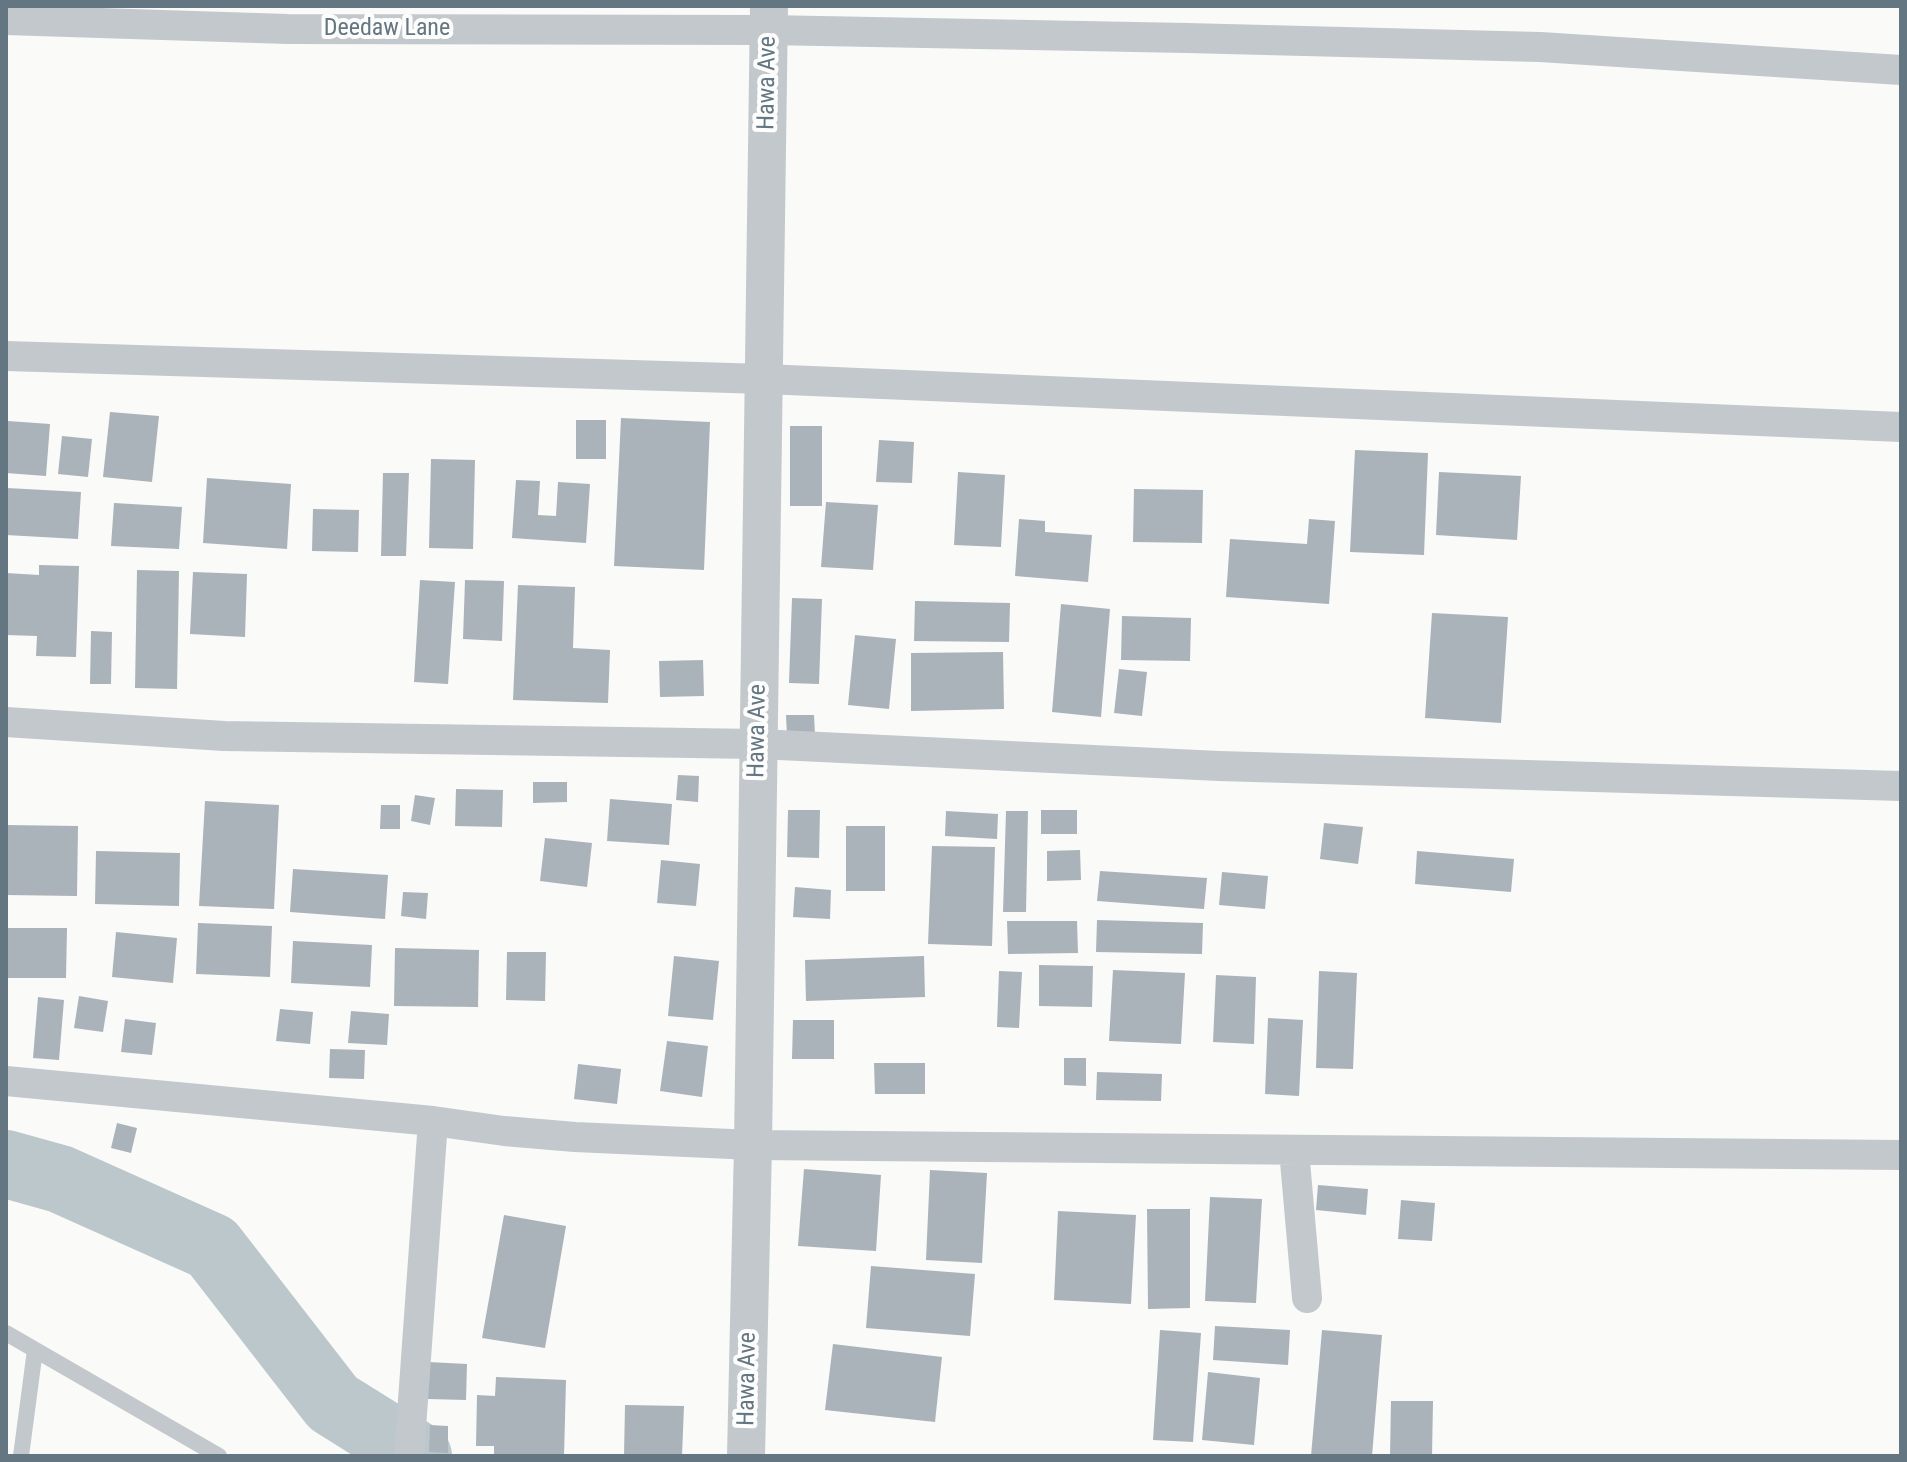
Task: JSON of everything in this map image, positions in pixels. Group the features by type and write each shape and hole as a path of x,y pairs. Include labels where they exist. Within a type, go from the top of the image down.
{"street":[{"name":"Deedaw Lane","path":"6,20 288,29 768,18 1187,38 1540,47 1901,70"},
{"name":"Hawa Ave","path":"746,1456 768,18"},
{"path":"6,356 764,379 1901,427"},
{"path":"6,722 224,736 758,744 1219,766 1901,786"},
{"path":"6,1081 433,1121 504,1131 753,1145 1901,1155 1901,1129"},
{"path":"409,1456 433,1121"},
{"path":"1294,1150 1307,1298"}],"lane":[{"path":"6,1333 219,1456"},
{"path":"21,1456 35,1350"}],"building":[{"path":"110,412 159,416 152,482 103,477"},
{"path":"621,418 710,422 704,570 614,566"},
{"path":"576,420 606,420 606,459 576,459"},
{"path":"8,421 50,424 46,476 6,473"},
{"path":"790,426 822,426 822,506 790,506"},
{"path":"62,436 92,439 88,477 58,474"},
{"path":"879,440 914,442 912,483 876,482"},
{"path":"1355,450 1428,453 1424,555 1350,552"},
{"path":"431,459 475,460 473,549 429,548"},
{"path":"958,472 1005,475 1001,547 954,545"},
{"path":"1439,472 1521,476 1517,540 1436,535"},
{"path":"383,473 409,473 406,556 381,556"},
{"path":"207,478 291,484 287,549 203,543"},
{"path":"516,480 540,481 538,515 556,516 558,482 590,484 586,543 512,538"},
{"path":"7,488 81,492 78,539 6,535"},
{"path":"1134,489 1203,490 1202,543 1133,542"},
{"path":"826,502 878,505 873,570 821,567"},
{"path":"114,503 182,507 179,549 111,546"},
{"path":"313,509 359,510 358,552 312,551"},
{"path":"1019,519 1045,521 1045,532 1092,535 1088,582 1015,576"},
{"path":"1309,519 1335,521 1329,604 1226,597 1230,539 1307,544"},
{"path":"39,565 79,566 76,657 36,656 37,636 6,635 6,573 39,575"},
{"path":"137,570 179,571 177,689 135,688"},
{"path":"193,572 247,574 245,637 190,634"},
{"path":"420,580 455,582 448,684 414,682"},
{"path":"465,580 504,581 502,641 463,639"},
{"path":"518,585 575,587 573,648 610,650 608,703 513,700"},
{"path":"792,598 822,599 819,684 789,683"},
{"path":"915,601 1010,603 1009,642 914,641"},
{"path":"1061,604 1110,609 1101,717 1052,712"},
{"path":"1432,613 1508,617 1501,723 1425,718"},
{"path":"1122,616 1191,618 1190,661 1121,660"},
{"path":"91,631 112,632 111,684 90,684"},
{"path":"855,635 896,639 889,709 848,705"},
{"path":"1003,652 1004,709 911,711 911,653"},
{"path":"703,660 704,696 660,697 659,661"},
{"path":"1119,669 1147,672 1142,716 1114,713"},
{"path":"786,715 814,715 815,735 787,736"},
{"path":"678,775 699,776 698,802 676,800"},
{"path":"533,782 567,782 567,802 533,803"},
{"path":"456,789 503,790 502,827 455,826"},
{"path":"415,795 435,798 430,825 411,821"},
{"path":"610,799 672,804 669,845 607,841"},
{"path":"205,801 279,805 274,909 199,906"},
{"path":"381,805 400,805 400,829 380,829"},
{"path":"788,810 820,810 819,858 787,857"},
{"path":"1041,810 1077,810 1077,834 1041,834"},
{"path":"946,811 998,814 997,839 945,836"},
{"path":"1006,811 1028,811 1026,912 1003,912"},
{"path":"1324,823 1363,827 1358,864 1320,859"},
{"path":"6,825 78,826 77,896 6,895"},
{"path":"846,826 885,826 885,891 846,891"},
{"path":"545,838 592,843 587,887 540,881"},
{"path":"932,846 995,847 992,946 928,944"},
{"path":"1080,850 1081,880 1047,881 1047,851"},
{"path":"96,851 180,853 179,906 95,904"},
{"path":"1417,851 1514,859 1511,892 1415,884"},
{"path":"661,860 700,864 696,906 657,903"},
{"path":"293,869 388,875 385,919 290,912"},
{"path":"1100,871 1207,878 1204,909 1097,901"},
{"path":"1222,872 1268,876 1265,909 1219,905"},
{"path":"795,887 831,890 830,919 793,917"},
{"path":"403,892 428,893 426,919 401,916"},
{"path":"1097,920 1203,923 1202,954 1096,952"},
{"path":"1007,921 1077,921 1078,953 1008,954"},
{"path":"198,923 272,926 270,977 196,974"},
{"path":"6,928 67,928 66,978 6,978"},
{"path":"116,932 177,938 173,983 112,977"},
{"path":"293,941 372,945 370,987 291,983"},
{"path":"395,948 479,950 478,1007 394,1006"},
{"path":"507,952 546,952 545,1001 506,1000"},
{"path":"674,956 719,961 713,1020 668,1016"},
{"path":"924,956 925,997 806,1001 805,960"},
{"path":"1039,965 1093,966 1092,1007 1039,1006"},
{"path":"1113,970 1185,973 1181,1044 1109,1041"},
{"path":"999,971 1022,972 1019,1028 997,1027"},
{"path":"1319,971 1357,973 1353,1069 1316,1068"},
{"path":"1216,975 1256,977 1254,1044 1213,1042"},
{"path":"79,996 108,1001 103,1032 74,1028"},
{"path":"38,997 64,1000 59,1060 33,1058"},
{"path":"280,1009 313,1012 310,1044 276,1041"},
{"path":"351,1011 389,1014 387,1045 348,1043"},
{"path":"1268,1018 1303,1020 1299,1096 1265,1094"},
{"path":"125,1019 156,1023 152,1055 121,1052"},
{"path":"793,1020 834,1020 834,1059 792,1059"},
{"path":"667,1041 708,1046 702,1097 660,1091"},
{"path":"330,1049 365,1050 364,1079 329,1078"},
{"path":"1064,1058 1086,1058 1086,1086 1064,1085"},
{"path":"874,1063 925,1063 925,1094 875,1094"},
{"path":"578,1064 621,1069 617,1104 574,1099"},
{"path":"1097,1072 1162,1074 1161,1101 1096,1100"},
{"path":"117,1123 137,1128 131,1153 111,1148"},
{"path":"804,1169 881,1175 876,1251 798,1246"},
{"path":"930,1170 987,1173 982,1263 926,1260"},
{"path":"1318,1185 1368,1189 1366,1215 1316,1210"},
{"path":"1210,1197 1262,1199 1256,1303 1205,1301"},
{"path":"1401,1200 1435,1203 1432,1241 1398,1239"},
{"path":"1147,1209 1190,1209 1190,1308 1148,1309"},
{"path":"1058,1211 1136,1215 1131,1304 1054,1300"},
{"path":"504,1215 566,1226 545,1348 482,1338"},
{"path":"871,1266 975,1274 970,1336 866,1328"},
{"path":"1215,1326 1290,1330 1288,1365 1213,1360"},
{"path":"1160,1330 1201,1333 1193,1442 1153,1440"},
{"path":"1322,1330 1382,1335 1372,1456 1311,1456"},
{"path":"833,1344 942,1357 935,1422 825,1410"},
{"path":"428,1362 467,1364 466,1400 428,1399"},
{"path":"1208,1372 1260,1378 1254,1445 1202,1440"},
{"path":"496,1377 566,1380 564,1456 494,1456 494,1446 476,1446 477,1395 495,1396"},
{"path":"1391,1401 1433,1401 1432,1456 1390,1456"},
{"path":"625,1405 684,1406 682,1456 624,1456"},
{"path":"430,1425 448,1426 448,1453 429,1452"}],"waterway":[{"path":"6,1164 60,1179 212,1247 333,1403 418,1456"}]}
